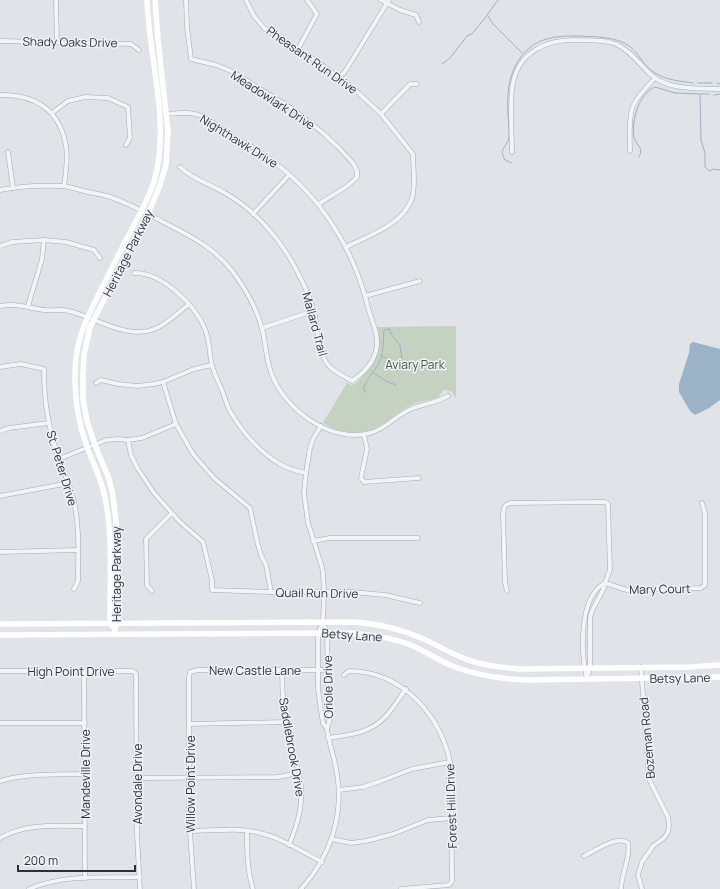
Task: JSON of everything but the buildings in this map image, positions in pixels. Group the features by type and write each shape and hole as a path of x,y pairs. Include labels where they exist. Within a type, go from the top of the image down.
{"main road":[{"name":"Heritage Parkway","path":"114,634 108,515 102,482 87,447 78,416 75,390 77,356 87,317 141,211 154,181 159,155 160,114 153,66 148,0"},
{"name":"Heritage Parkway","path":"114,623 118,618 114,504 109,478 95,444 85,410 83,374 84,355 90,328 148,214 160,185 166,165 168,131 167,114 158,40 155,0"},
{"path":"36,623 36,634"},
{"name":"Betsy Lane","path":"0,624 368,623 420,637 465,659 483,664 520,669 720,665"},
{"name":"Betsy Lane","path":"0,635 318,633 370,635 389,638 408,644 454,667 479,675 503,679 642,679 720,677"}],"street":[{"path":"56,0 57,42"},
{"name":"Meadowlark Drive","path":"186,0 187,27 191,59 216,65 231,71 294,110 324,133 353,163 357,177 352,184 326,198 319,204"},
{"name":"Pheasant Run Drive","path":"246,0 254,16 264,28 340,77 358,92 381,114 413,154 412,197 405,212 394,222 346,247"},
{"path":"298,49 317,14 308,0"},
{"path":"381,0 416,16 419,22"},
{"path":"340,77 346,70 388,2"},
{"path":"512,152 513,82 519,66 527,56 547,43 561,40 604,41 617,45 634,56 655,78 672,86 688,88 720,88"},
{"name":"Shady Oaks Drive","path":"0,41 131,44 139,50"},
{"path":"630,151 630,119 634,106 639,96 655,78"},
{"path":"381,114 410,84 418,84"},
{"path":"0,95 26,97 52,113 61,128 66,146 67,164 64,186"},
{"path":"52,113 68,101 85,97 108,98 128,107 130,138 126,145"},
{"name":"Nighthawk Drive","path":"160,114 185,113 204,117 224,131 259,151 289,175 319,204 346,247 361,282 376,334 377,347 373,360 364,373 352,381"},
{"path":"8,152 13,188"},
{"name":"Mallard Trail","path":"180,167 186,173 226,194 253,214 273,235 291,260 306,289 314,311 320,347 324,358 330,367 352,381"},
{"path":"253,214 289,175"},
{"path":"0,190 34,186 64,186 108,196 148,214 207,247 223,261 238,278 250,297 262,328 270,371 278,388 296,408 321,426 333,432 353,436 364,435 379,430 410,409 440,401 448,396"},
{"path":"28,306 42,259 44,240"},
{"path":"0,246 12,242 44,240 80,245 94,250 100,258"},
{"path":"134,273 142,273 161,281 180,294 199,318 205,330 209,343 212,366 232,415 248,436 266,454 280,464 306,473"},
{"path":"365,296 420,281"},
{"path":"0,306 11,304 45,310 67,310 121,330 138,332 156,328 171,319 188,304"},
{"path":"262,328 314,311"},
{"name":"St. Peter Drive","path":"0,367 21,364 44,369 44,390 48,423 69,483 78,524 78,581 74,589"},
{"path":"96,383 101,380 118,384 138,386 163,382 194,369 212,366"},
{"path":"163,382 176,424 193,454 214,478 250,508 257,541 266,565 271,592"},
{"path":"0,431 9,428 48,423"},
{"path":"59,458 106,440 118,438 128,440 142,438 176,424"},
{"name":"Oriole Drive","path":"302,889 322,862 332,839 337,818 339,790 327,729 329,722 327,633 323,622 324,592 322,566 313,541 305,510 306,473 310,448 313,439 321,426"},
{"path":"364,435 367,449 361,478 364,482 419,478"},
{"path":"128,440 131,455 138,469 154,493 172,513 146,539 147,585 152,590"},
{"path":"0,496 69,483"},
{"path":"507,591 504,582 503,515 506,505 510,503 600,502 605,502 608,504 610,570 604,588 591,614 587,679"},
{"name":"Mary Court","path":"605,583 628,590 701,588 705,581 705,514 702,503"},
{"name":"Quail Run Drive","path":"172,513 203,542 212,580 212,590 352,592 385,595 420,603"},
{"path":"313,541 330,538 418,538"},
{"path":"0,552 78,550"},
{"path":"587,668 584,645 584,618 587,607 600,585 605,583"},
{"path":"586,612 591,614"},
{"name":"Oriole Drive","path":"323,622 318,633 318,670 321,711 323,723 327,729"},
{"path":"584,645 590,645"},
{"name":"Bozeman Road","path":"641,667 649,779 668,817 669,826 668,832 664,838 653,846 642,862 638,875 642,889"},
{"name":"Saddlebrook Drive","path":"282,670 282,694 285,722 299,773 302,795 300,813 289,845"},
{"name":"New Castle Lane","path":"189,680 190,672 195,671 328,670"},
{"name":"High Point Drive","path":"0,671 131,671 136,674 136,680"},
{"name":"Mandeville Drive","path":"84,671 85,878"},
{"name":"Forest Hill Drive","path":"344,675 349,671 370,674 391,681 406,690 420,703 432,718 446,746 450,762 453,878 451,883 401,889"},
{"name":"Avondale Drive","path":"136,680 137,835 140,889"},
{"name":"Willow Point Drive","path":"189,680 190,831 194,889"},
{"path":"328,738 352,734 371,728 385,718 406,690"},
{"path":"189,724 285,722"},
{"path":"0,723 85,723"},
{"path":"339,790 363,787 381,782 412,769 450,762"},
{"path":"137,778 283,777 299,773"},
{"path":"0,782 15,777 36,775 84,774"},
{"path":"332,839 344,842 366,841 393,834 428,820 452,818"},
{"path":"0,838 14,831 33,827 85,826"},
{"path":"190,831 247,831 270,836 322,862"},
{"path":"247,831 247,864 253,889"},
{"path":"584,856 614,840 626,840 628,843 628,852 622,876 621,889"},
{"path":"29,889 54,881 85,878 140,877"}],"green space":[{"name":"Aviary Park","path":"456,326 456,398 451,391 444,390 438,398 411,405 379,426 365,431 351,432 336,430 323,423 347,383 351,385 357,383 371,367 379,348 379,334 377,327"}],"water":[{"path":"693,342 720,349 720,400 709,408 695,415 690,411 679,392 679,384 689,353 690,344"}],"waterway":[{"path":"442,64 450,58 467,36 472,34 498,0"},
{"path":"488,16 493,24 522,53"},
{"path":"512,163 505,160 502,153 509,137 509,86 513,70 521,56 539,42 554,37 570,36 600,37 617,40 632,48 649,69 655,73 667,78 693,83"},
{"path":"698,83 712,83"},
{"path":"639,157 641,151 635,140 633,131 635,116 637,109 649,90 655,87 675,93 700,94 701,140 705,153 705,167 710,171 713,169 720,170"},
{"path":"701,94 709,94"},
{"path":"714,95 720,94"},
{"path":"366,392 364,391 364,387 380,361 383,349 384,330 389,329 393,337 400,345 402,361"},
{"path":"382,356 392,361 395,370 398,371"},
{"path":"374,373 386,381 396,385"}]}
